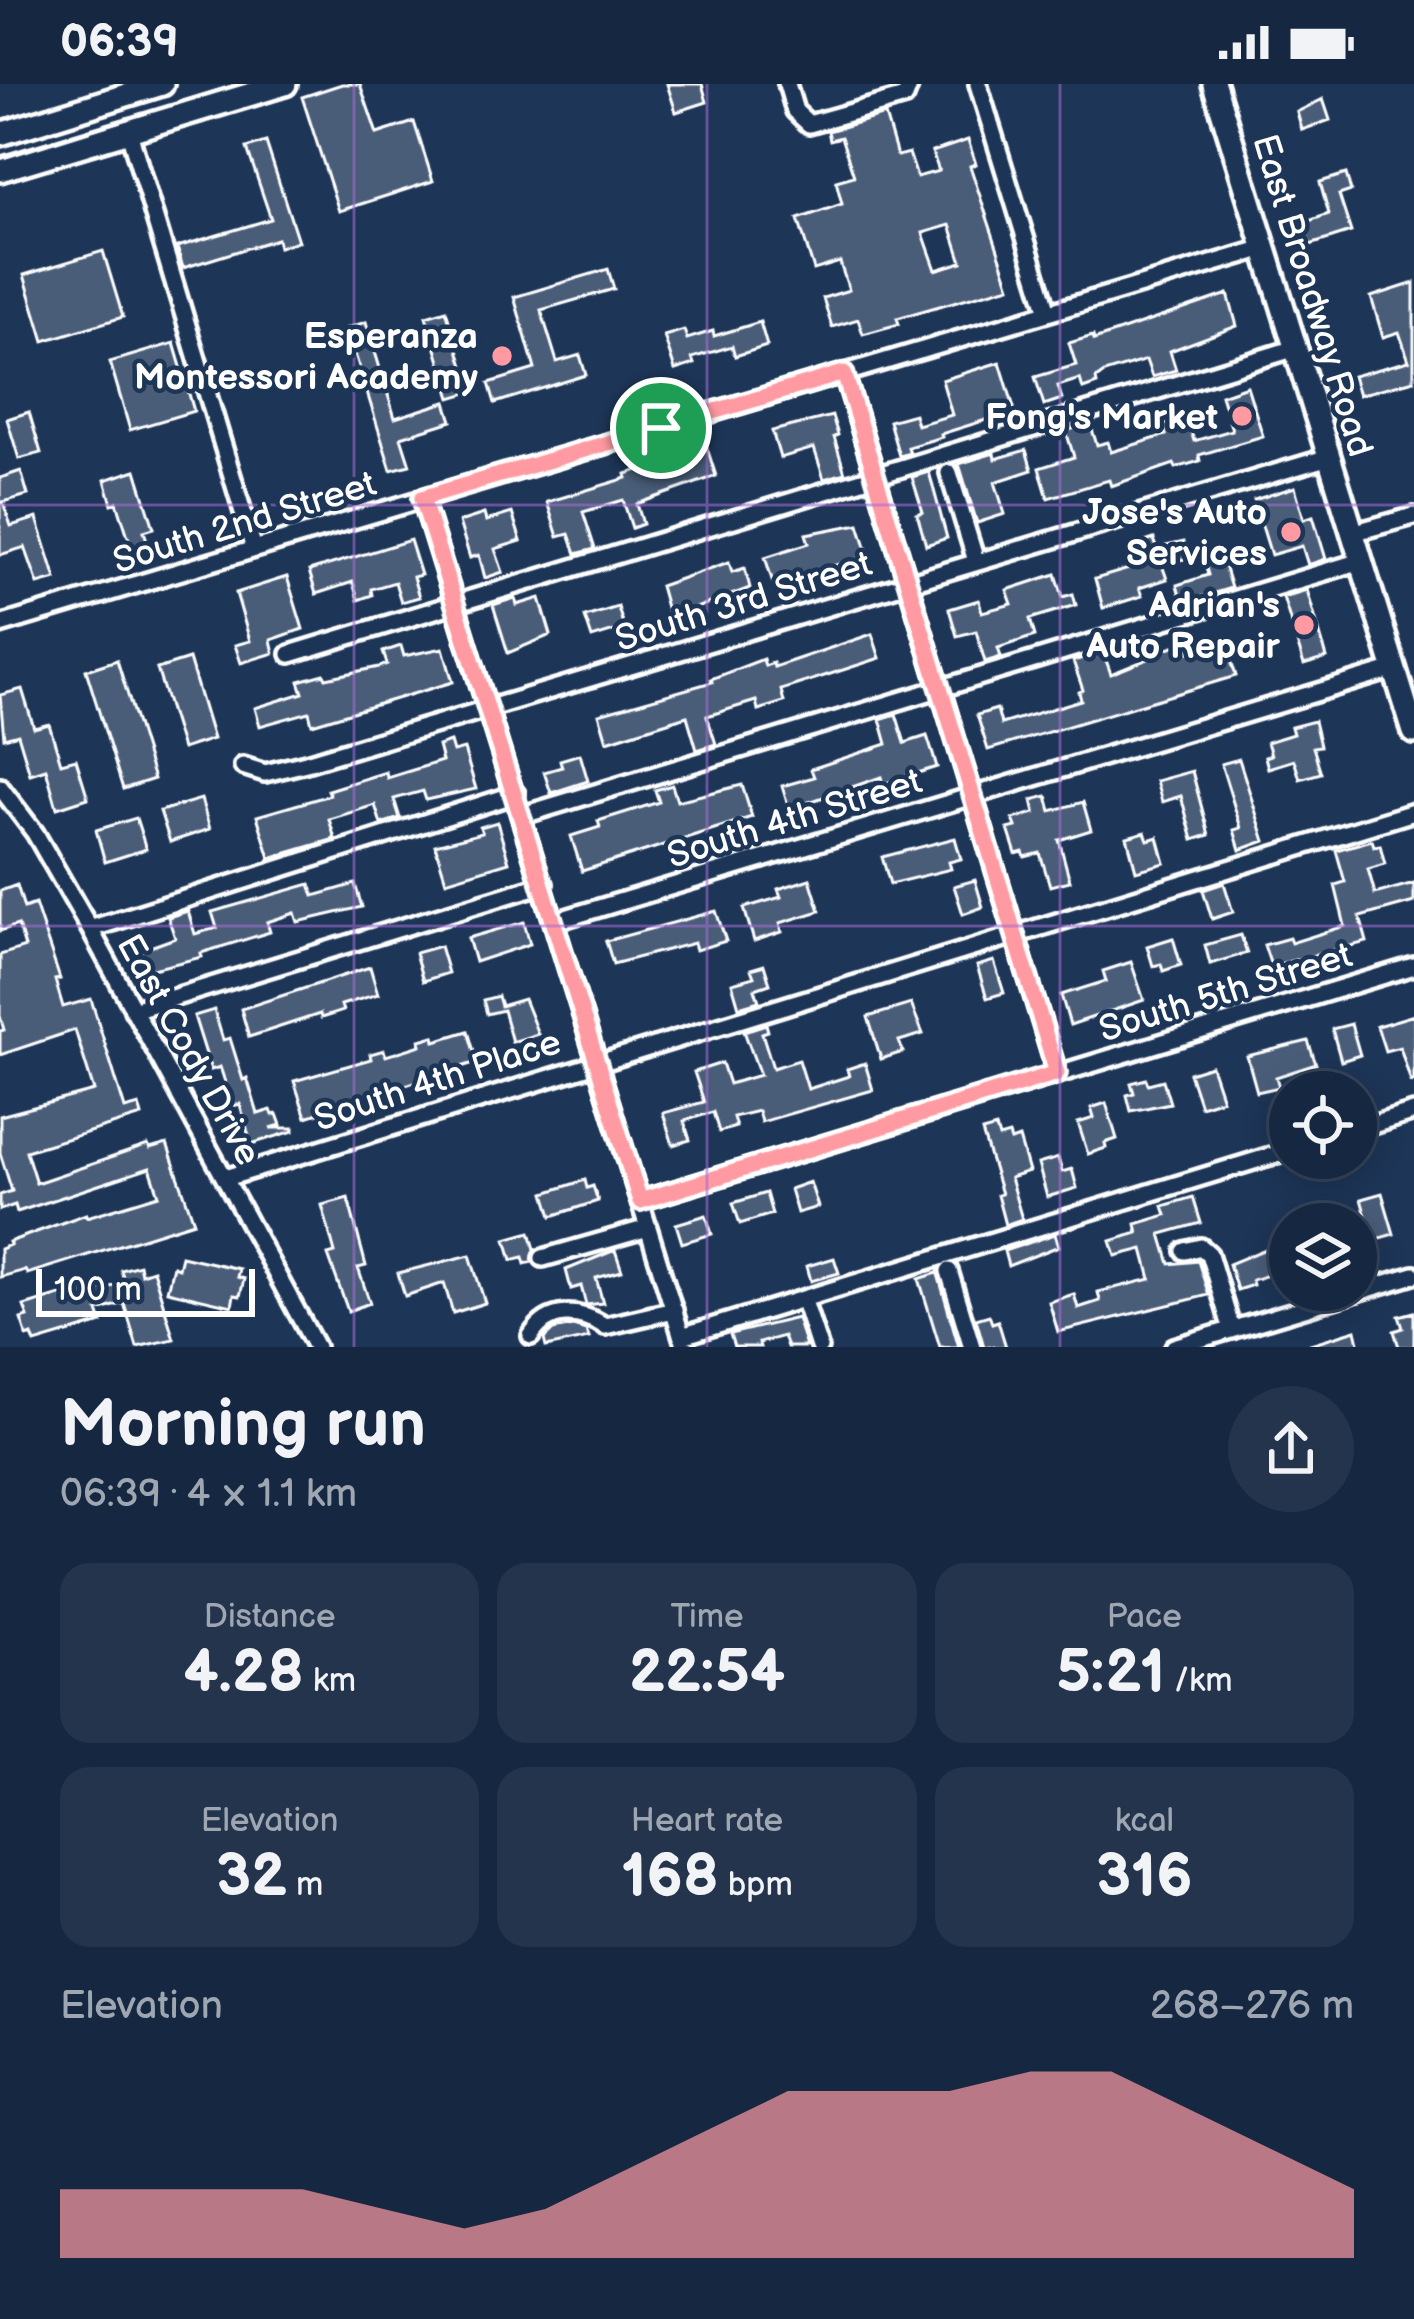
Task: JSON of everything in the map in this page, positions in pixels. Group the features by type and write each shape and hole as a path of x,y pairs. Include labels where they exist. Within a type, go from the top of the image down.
{"main road":[{"path":"0,134 162,84"},
{"path":"0,170 285,84"},
{"name":"East Broadway Road","path":"1214,84 1414,732"}],"street":[{"path":"789,84 796,111 809,124 905,97 910,84"},
{"path":"978,84 1048,312"},
{"path":"129,132 254,549"},
{"name":"South 2nd Street","path":"0,626 1265,248"},
{"path":"290,654 1296,349"},
{"path":"844,373 1057,1073"},
{"name":"South 3rd Street","path":"243,766 265,772 285,768 1329,458"},
{"path":"949,473 976,561"},
{"path":"422,498 683,1342 1269,1157"},
{"path":"1352,533 1414,516"},
{"path":"523,814 1361,561"},
{"name":"South 4th Street","path":"556,921 1395,669"},
{"name":"East Cody Drive","path":"0,787 6,808 35,833 90,929 316,1347"},
{"path":"90,929 516,794"},
{"name":"South 4th Place","path":"226,1178 1414,812"},
{"path":"133,1010 544,884"},
{"name":"South 5th Street","path":"640,1201 1414,966"},
{"path":"1377,1123 1414,1112"},
{"path":"543,1258 649,1228"},
{"path":"1185,1251 1201,1247 1209,1254 1232,1330"},
{"path":"949,1271 972,1347"},
{"path":"1174,1347 1414,1275"},
{"path":"806,1307 819,1347"},
{"path":"531,1336 539,1324 566,1313 584,1312 605,1326 674,1310"}],"building":[{"path":"342,84 360,84 377,134 414,122 433,181 339,211 302,97"},
{"path":"667,84 702,84 707,102 676,112"},
{"path":"1323,99 1330,120 1302,130 1297,112"},
{"path":"885,115 897,156 909,153 917,177 939,171 932,152 968,140 976,164 970,166 1010,286 897,318 899,324 863,334 858,319 832,327 823,298 849,290 840,262 814,270 798,219 842,204 836,181 854,176 841,137 830,140 828,131","holes":["950,225 962,262 936,270 923,233"]},
{"path":"266,142 298,241 279,247 277,239 183,268 177,247 271,219 247,148"},
{"path":"1346,174 1351,191 1339,195 1351,232 1310,245 1303,223 1329,214 1320,182"},
{"path":"103,251 123,317 44,341 24,275"},
{"path":"608,269 614,289 541,310 557,362 580,355 586,375 495,403 489,383 535,369 514,297"},
{"path":"1414,283 1414,380 1359,395 1353,376 1409,361 1399,332 1383,337 1371,297"},
{"path":"1228,294 1237,326 1170,351 1176,370 1152,377 1146,360 1104,373 1097,384 1083,389 1080,379 1058,386 1062,399 1044,405 1035,377 1076,365 1069,343 1093,336 1094,340"},
{"path":"446,310 471,392 451,398 426,316"},
{"path":"366,322 395,418 446,402 452,421 401,437 410,465 391,470 347,328"},
{"path":"760,322 767,346 735,356 732,346 692,358 694,364 675,370 664,336 684,330 687,339 713,331 714,336"},
{"path":"174,343 194,411 130,430 110,362"},
{"path":"1000,362 1015,411 941,434 908,447 910,453 899,456 889,421 914,414 917,425 952,415 942,380"},
{"path":"1247,386 1263,436 1199,455 1200,461 1176,468 1174,464 1111,486 1109,480 1048,498 1039,468 1074,457 1066,431 1090,423 1097,445 1108,442 1111,452 1166,435 1163,425 1187,418 1194,441 1232,430 1221,395"},
{"path":"29,412 41,453 19,459 7,419"},
{"path":"832,416 845,473 824,479 814,448 780,458 772,431"},
{"path":"707,448 716,476 637,504 643,524 632,528 623,500 583,512 595,549 576,554 569,534 558,537 547,502"},
{"path":"1026,450 1032,470 995,482 1005,514 977,523 959,464 994,453 995,459"},
{"path":"136,470 154,528 144,531 149,547 133,552 105,480"},
{"path":"21,471 28,495 3,502 11,526 37,518 56,579 38,584 25,547 0,555 0,478"},
{"path":"929,472 947,538 926,545 917,514 923,512 912,477"},
{"name":"Jose's Auto Services","path":"1295,487 1304,519 1313,516 1326,559 1308,565 1302,546 1271,555 1254,500"},
{"path":"512,513 521,541 495,549 503,572 485,578 479,555 470,558 459,522 484,514 486,521"},
{"path":"859,524 869,556 773,583 765,557 809,543 806,534"},
{"path":"1154,539 1157,548 1184,542 1188,558 1162,565 1167,579 1139,588 1142,596 1103,608 1095,579 1139,566 1133,546"},
{"path":"410,540 421,575 413,577 419,597 401,602 395,582 371,589 372,595 358,600 353,582 316,594 309,571"},
{"path":"1222,559 1231,588 1182,603 1177,585 1208,575 1205,564"},
{"path":"729,562 732,572 745,568 750,588 669,618 660,586"},
{"path":"1056,574 1063,597 1073,594 1076,605 1030,619 1035,636 998,648 1001,657 985,662 976,631 957,636 949,609 979,600 982,612 1012,604 1007,590"},
{"path":"287,577 303,629 271,640 274,653 241,663 235,645 250,641 236,593"},
{"name":"Adrian's Auto Repair","path":"1307,590 1327,658 1304,665 1283,597"},
{"path":"515,598 517,605 540,598 551,635 508,653 493,605"},
{"path":"618,607 624,628 592,638 585,617"},
{"path":"872,634 880,658 781,690 784,702 758,710 756,701 707,716 716,744 697,750 687,716 607,741 599,714 712,682 763,659 765,666 773,663 774,667"},
{"path":"1153,637 1158,651 1187,642 1190,652 1225,641 1236,676 988,750 977,715 997,709 1001,724 1081,700 1083,690 1073,661 1103,652 1111,674 1148,659 1141,640"},
{"path":"401,646 404,656 443,648 453,682 312,724 309,712 260,726 255,708 303,693 299,681 379,667 387,664 383,652"},
{"path":"189,659 213,739 182,749 157,669"},
{"path":"117,660 154,779 123,789 86,670"},
{"path":"22,689 34,728 49,724 61,763 76,759 88,798 57,808 46,769 30,774 18,734 4,738 0,695"},
{"path":"896,714 905,743 927,736 937,767 883,784 881,777 789,809 782,786 814,777 811,769 887,744 880,719"},
{"path":"1314,721 1320,746 1313,747 1321,773 1300,779 1294,760 1268,768 1267,742 1293,734 1291,727"},
{"path":"450,742 453,752 464,749 476,789 426,800 423,791 394,799 400,818 381,824 375,805 329,819 335,839 270,858 257,816 330,795 328,790 386,772 387,778 442,761 438,746"},
{"path":"580,754 588,781 551,793 544,772"},
{"path":"1239,759 1265,841 1240,850 1234,830 1241,828 1221,764"},
{"path":"1192,771 1209,835 1193,840 1181,796 1162,802 1156,781"},
{"path":"672,785 677,801 742,785 752,817 582,871 571,836 600,827 598,821 659,802 655,790"},
{"path":"1047,796 1051,811 1083,802 1091,830 1059,840 1070,881 1050,886 1040,853 1016,854 1008,829 1016,827 1013,819 1035,813 1032,800"},
{"path":"201,799 210,829 170,842 160,811"},
{"path":"136,818 146,849 105,862 96,830"},
{"path":"497,822 509,862 446,881 435,845 482,833 480,827"},
{"path":"1145,832 1148,840 1158,837 1165,863 1136,871 1127,837"},
{"path":"955,838 961,859 949,862 951,869 890,884 882,857"},
{"path":"1372,840 1374,846 1380,845 1385,864 1368,869 1375,894 1414,883 1414,902 1360,917 1367,942 1271,966 1264,945 1289,938 1291,943 1345,926 1335,885 1345,882 1336,850"},
{"path":"810,879 820,911 780,923 782,932 754,941 744,908 781,897 778,889"},
{"path":"975,880 983,907 963,914 954,886"},
{"path":"1224,883 1233,912 1212,919 1203,890"},
{"path":"310,884 314,896 355,884 362,907 298,922 295,913 267,922 270,932 201,953 202,957 145,971 139,951 175,938 168,917 188,911 195,934 217,928 212,912"},
{"path":"17,885 24,908 35,904 60,979 55,980 63,1007 91,999 125,1109 139,1105 142,1116 26,1151 36,1183 148,1145 150,1149 167,1144 194,1222 27,1274 25,1270 0,1277 0,1249 9,1242 86,1214 159,1195 150,1168 17,1212 15,1205 0,1210 0,1195 12,1191 0,1153 0,1116 94,1091 75,1030 0,1055 0,1031 4,1030 0,955 25,947 18,925 0,931 0,891"},
{"path":"716,911 726,941 696,950 694,943 613,964 606,941"},
{"path":"524,922 530,944 475,962 468,938"},
{"path":"1241,935 1247,953 1210,964 1205,945"},
{"path":"1173,938 1181,965 1163,971 1161,964 1153,966 1147,946"},
{"path":"440,946 448,973 423,981 415,953"},
{"path":"994,961 1004,993 987,998 977,966"},
{"path":"1131,962 1144,1000 1070,1025 1061,995 1106,981 1103,971"},
{"path":"764,965 770,984 755,989 759,1001 739,1007 732,983 754,977 751,969"},
{"path":"370,967 378,994 341,1005 343,1011 249,1037 241,1009"},
{"path":"498,996 501,1006 524,999 538,1034 512,1042 503,1010 487,1014 483,1000"},
{"path":"911,1004 923,1034 899,1041 903,1052 881,1059 868,1017"},
{"path":"214,1010 223,1040 230,1038 243,1080 247,1078 258,1114 271,1110 281,1125 271,1128 294,1131 251,1144 240,1104 233,1106 220,1067 211,1070 194,1016"},
{"path":"1414,1015 1411,1082 1400,1047 1385,1051 1377,1026"},
{"path":"766,1024 768,1031 762,1033 773,1068 799,1060 808,1089 849,1076 847,1069 865,1063 873,1090 761,1122 758,1111 733,1117 736,1127 719,1132 713,1112 684,1121 690,1140 673,1145 663,1113 704,1102 694,1072 722,1063 729,1084 760,1075 744,1031"},
{"path":"1351,1024 1360,1055 1341,1061 1332,1029"},
{"path":"468,1031 477,1062 306,1117 294,1081 371,1059 370,1054 384,1050 386,1056 421,1045 420,1040 434,1036 435,1041"},
{"path":"1308,1041 1316,1064 1294,1071 1269,1071 1269,1089 1257,1092 1247,1056"},
{"path":"1211,1066 1222,1099 1200,1106 1189,1073"},
{"path":"1146,1079 1148,1084 1163,1080 1170,1103 1131,1111 1127,1095 1134,1093 1131,1083"},
{"path":"1106,1103 1117,1139 1088,1154 1078,1123 1094,1118 1091,1108"},
{"path":"996,1128 999,1138 1019,1138 1029,1172 1010,1178 1022,1219 1005,1225 982,1132"},
{"path":"1058,1158 1062,1172 1072,1169 1077,1188 1047,1197 1038,1164"},
{"path":"585,1180 587,1188 593,1186 598,1201 552,1216 545,1193"},
{"path":"810,1182 818,1207 797,1213 790,1189"},
{"path":"766,1193 772,1214 740,1224 733,1203"},
{"path":"1382,1193 1394,1234 1377,1239 1377,1203 1361,1199"},
{"path":"1193,1197 1201,1223 1161,1234 1170,1264 1198,1261 1209,1295 1058,1332 1049,1302 1074,1294 1078,1308 1100,1301 1098,1292 1151,1279 1143,1249 1116,1256 1111,1241 1138,1233 1136,1224 1166,1215 1163,1206"},
{"path":"348,1198 366,1266 358,1268 370,1303 348,1311 328,1255 335,1253 322,1205"},
{"path":"706,1215 712,1234 682,1243 676,1224"},
{"path":"530,1232 535,1249 532,1262 525,1264 523,1257 512,1260 506,1239"},
{"path":"1055,1234 1059,1246 1008,1266 1004,1251"},
{"path":"1269,1248 1269,1275 1252,1280 1253,1285 1237,1290 1229,1264"},
{"path":"615,1250 622,1271 596,1278 603,1303 586,1305 581,1286 571,1289 566,1270"},
{"path":"470,1255 485,1303 453,1313 444,1283 405,1296 398,1273"},
{"path":"181,1256 239,1269 237,1277 244,1279 232,1306 167,1291 173,1266 178,1268"},
{"path":"834,1258 839,1273 811,1281 807,1266"},
{"path":"139,1265 141,1274 153,1270 174,1339 137,1347 124,1303 98,1311 102,1323 35,1343 32,1335 27,1337 21,1319 28,1317 24,1306 90,1286 92,1292 118,1285 124,1280 121,1270"},
{"path":"937,1273 959,1347 940,1347 919,1279"},
{"path":"1414,1312 1414,1347 1399,1347 1394,1331 1403,1328 1399,1316"},
{"path":"989,1315 992,1323 998,1321 1006,1347 984,1347 976,1319"},
{"path":"797,1318 806,1347 787,1347 783,1336 759,1343 760,1347 734,1347 730,1334"},
{"path":"573,1326 586,1330 589,1338 546,1347 544,1339 553,1330"},
{"path":"1356,1330 1360,1347 1310,1347 1310,1344"}],"tram line":[{"path":"0,159 238,84"}],"place":[{"name":"Esperanza Montessori Academy","path":"502,356"},
{"name":"Fong's Market","path":"1242,416"},
{"name":"Jose's Auto Services","path":"1291,532"},
{"name":"Adrian's Auto Repair","path":"1304,625"}],"route":[{"path":"844,373 1057,1073 640,1201 422,498 661,428 844,373"}]}
